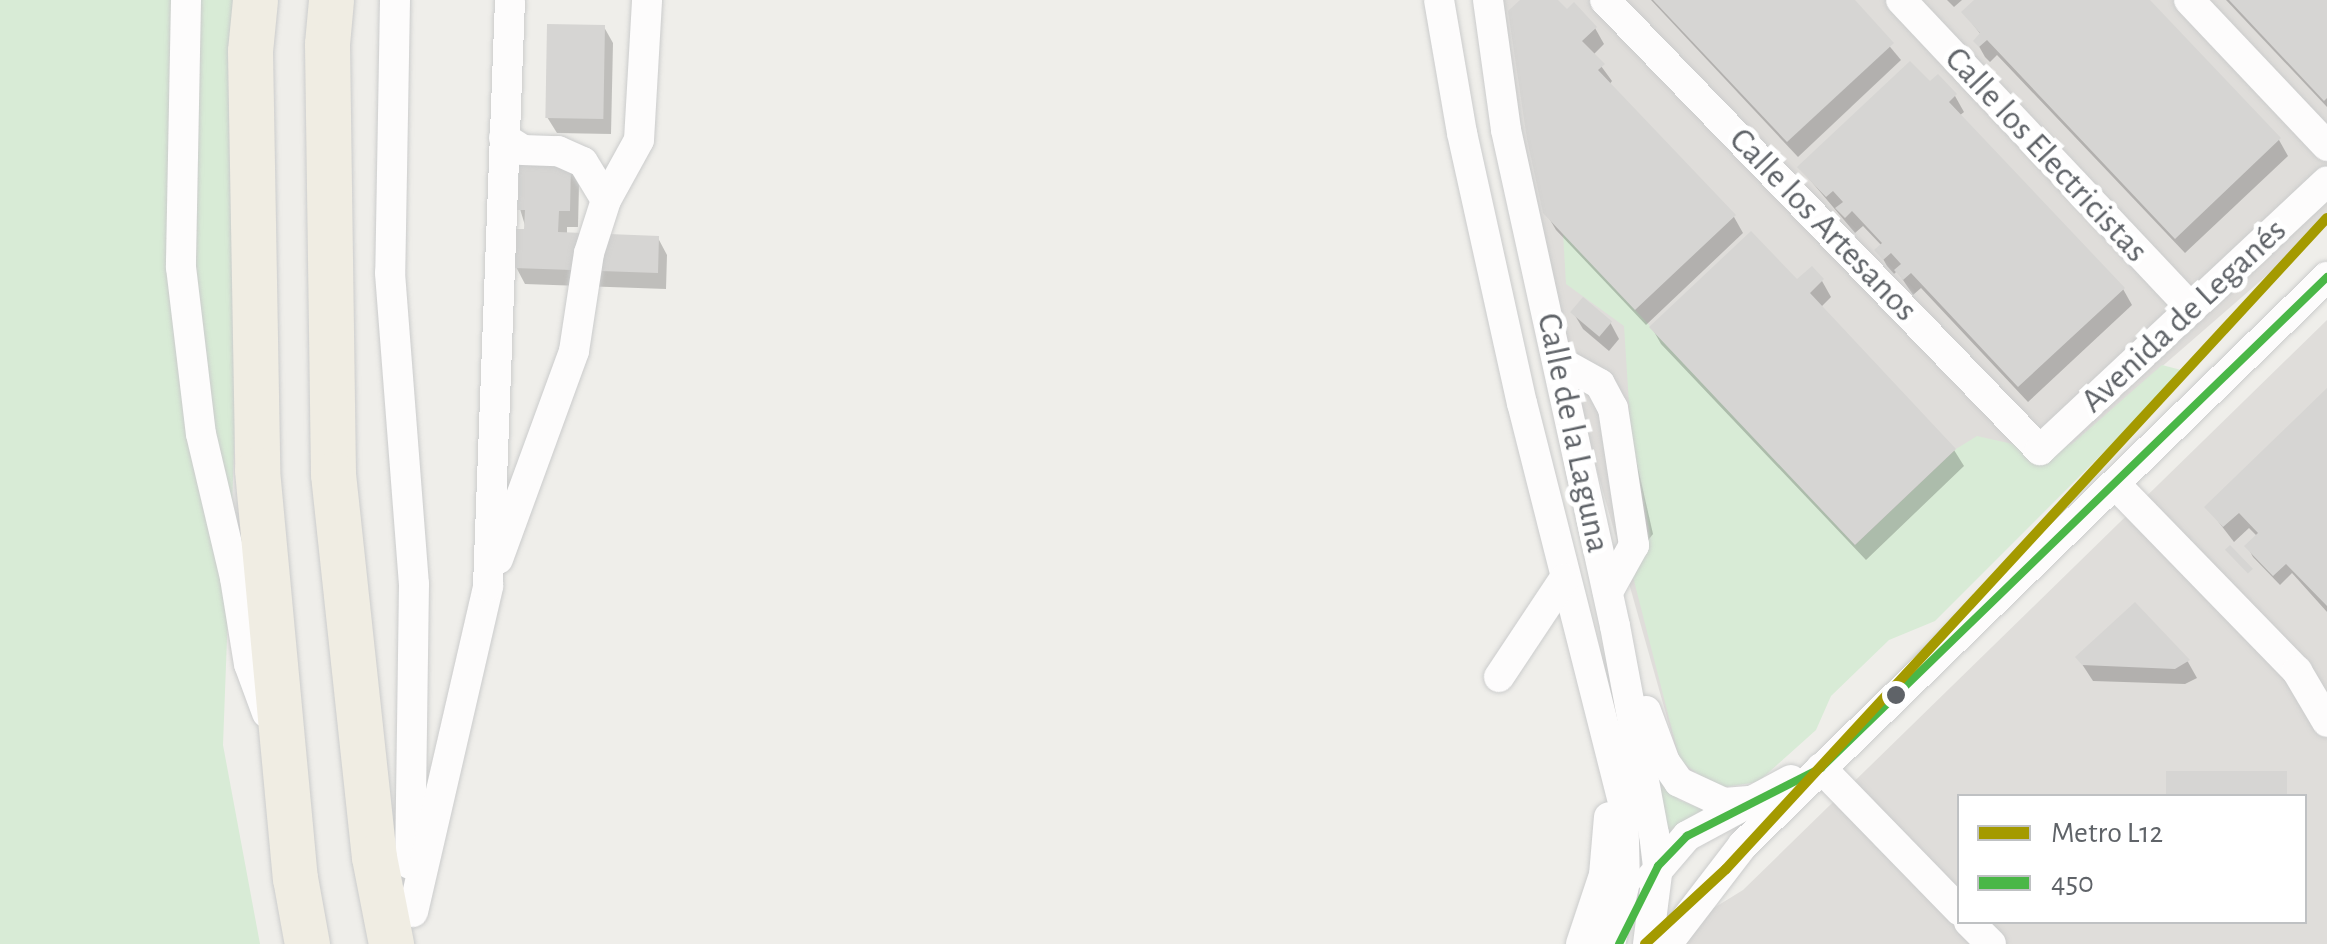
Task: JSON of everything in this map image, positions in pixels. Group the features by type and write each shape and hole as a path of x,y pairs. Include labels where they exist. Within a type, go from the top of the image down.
{"highway":[{"path":"255,0 250,52 257,470 284,758 307,944"},
{"path":"331,0 327,44 333,474 374,857 407,933"}],"street":[{"path":"186,0 181,267 201,434 235,578 249,664 284,758"},
{"path":"395,0 390,274 414,584 407,933"},
{"path":"488,586 510,0"},
{"path":"407,933 488,586 574,351 589,254 606,200 639,140 648,0"},
{"name":"Calle de la Laguna","path":"1439,0 1462,133 1598,715"},
{"name":"Calle de la Laguna","path":"1488,0 1506,130 1608,592 1658,866 1648,944"},
{"name":"Calle los Artesanos","path":"1606,0 2040,450"},
{"name":"Calle los Electricistas","path":"1900,0 2192,309"},
{"path":"2190,0 2327,146"},
{"path":"504,138 522,150 558,151 583,162 606,200"},
{"name":"Avenida de Leganés","path":"2040,450 2327,181"},
{"name":"Avenida de Leganés","path":"1666,944 1743,845 2327,277"},
{"path":"1556,360 1600,384 1614,408 1634,544 1608,592"},
{"path":"2116,486 2297,670 2327,722"},
{"path":"1499,676 1564,579"},
{"path":"1615,626 1665,762 1679,782 1724,803 1762,800"},
{"path":"1581,944 1604,876 1609,832 1610,800 1598,715"},
{"path":"1598,715 1623,802 1627,850 1625,882 1610,944"},
{"path":"1821,768 1957,909"},
{"name":"Avenida de Leganés","path":"1658,866 1687,836 1762,800 1800,775 1821,768"},
{"path":"1619,944 1658,866"},
{"path":"1971,924 1991,944"}],"shaded area":[{"path":"1488,0 2327,0 2327,223 1685,781 1528,227"},
{"path":"2327,320 2327,944 1686,944 1709,911 1743,890"}],"green space":[{"path":"0,0 251,0 223,745 260,944 0,944"},
{"path":"1563,233 1855,545 1956,449 1977,436 2040,450 2072,444 2162,365 2185,371 1935,621 1889,640 1831,696 1816,730 1758,782 1718,788 1680,761 1630,565 1649,531 1631,435 1624,326 1566,284"},
{"path":"1652,767 1679,800 1707,811 1663,842"}],"building":[{"path":"1520,0 1558,0 1567,9 1574,2 1597,27 1582,41 1605,64 1598,70 1736,215 1635,310 1543,213 1527,139 1508,11"},
{"path":"1653,0 1855,0 1894,43 1787,142"},
{"path":"1974,0 2150,0 2281,138 2175,239 1987,40 1979,47 1973,41 1980,33 1961,12"},
{"path":"2229,0 2327,0 2324,101"},
{"path":"547,24 605,25 603,119 545,118"},
{"path":"1910,61 1930,81 1938,74 1957,94 1949,102 2125,288 2018,387 1911,273 1903,280 1894,270 1901,264 1891,253 1883,260 1874,250 1882,243 1852,211 1845,218 1835,208 1843,202 1833,191 1826,197 1797,167"},
{"path":"519,165 571,166 570,211 559,211 558,232 659,236 658,273 514,268 515,229 524,229 525,210 517,210"},
{"path":"1751,231 1797,279 1812,266 1824,279 1810,293 1956,449 1855,545 1649,327"},
{"path":"1583,297 1612,321 1599,337 1570,312"},
{"path":"2327,388 2327,606 2286,564 2273,576 2244,546 2258,533 2239,513 2223,527 2204,507"},
{"path":"2230,545 2253,569 2248,574 2225,550"},
{"path":"2135,602 2190,660 2175,669 2082,665 2075,657"},
{"path":"2166,771 2287,771 2287,794 2166,794"}],"metro line":[{"name":"L12","path":"1645,944 1726,869 2327,218"}],"transit line":[{"name":"450","path":"1619,944 1658,866 1687,836 1821,768 2327,277"}]}
